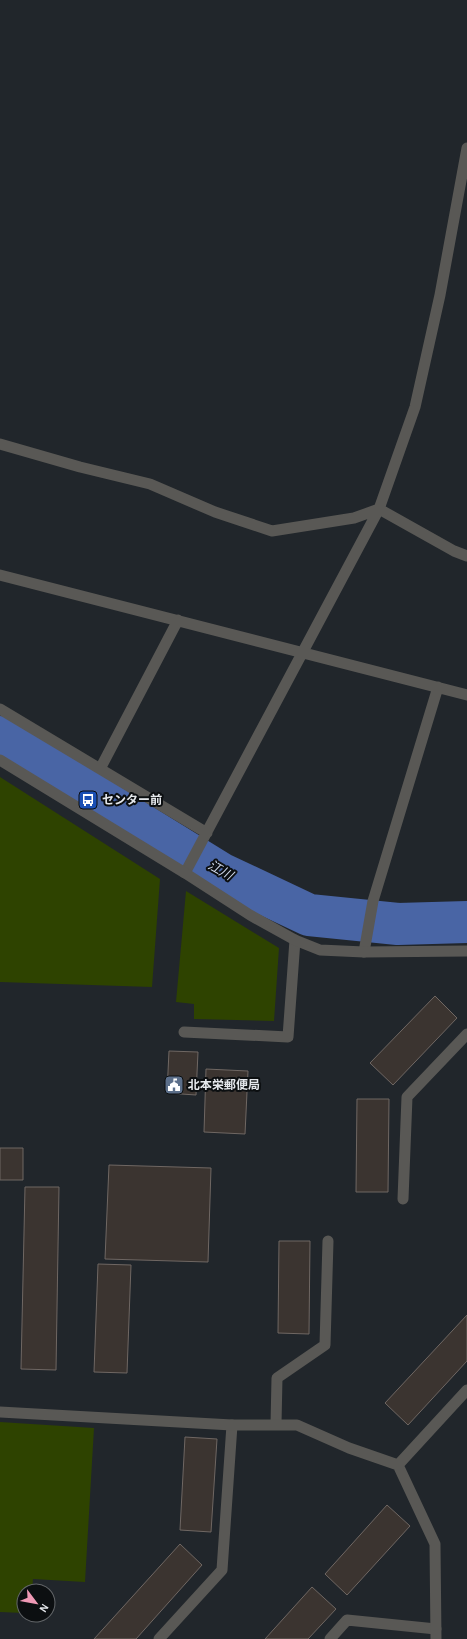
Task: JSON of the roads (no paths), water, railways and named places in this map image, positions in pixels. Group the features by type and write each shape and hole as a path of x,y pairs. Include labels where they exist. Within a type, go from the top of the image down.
{"street":[{"path":"185,873 379,509 414,407 440,295 467,148"},
{"path":"0,444 80,467 150,484 215,512 272,530 354,518 379,509 454,551 467,556"},
{"path":"0,575 467,695"},
{"path":"100,769 178,620"},
{"path":"364,952 373,901 438,687"},
{"path":"0,709 207,833"},
{"path":"0,760 185,873 250,915 295,940 320,950 364,952 467,951"},
{"path":"184,1032 288,1037 295,940"},
{"path":"403,1199 407,1097 467,1034"},
{"path":"276,1424 277,1378 325,1345 328,1241"},
{"path":"398,1465 467,1390"},
{"path":"0,1412 232,1425 297,1425 349,1448 398,1465 435,1544 436,1634 347,1620 330,1639"},
{"path":"159,1639 222,1570 232,1425"}],"waterway":[{"name":"江川","path":"0,737 222,874 309,915 398,924 467,922"}],"place":[{"name":"センター前","path":"88,800"},
{"name":"北本栄郵便局","path":"174,1085"}]}
